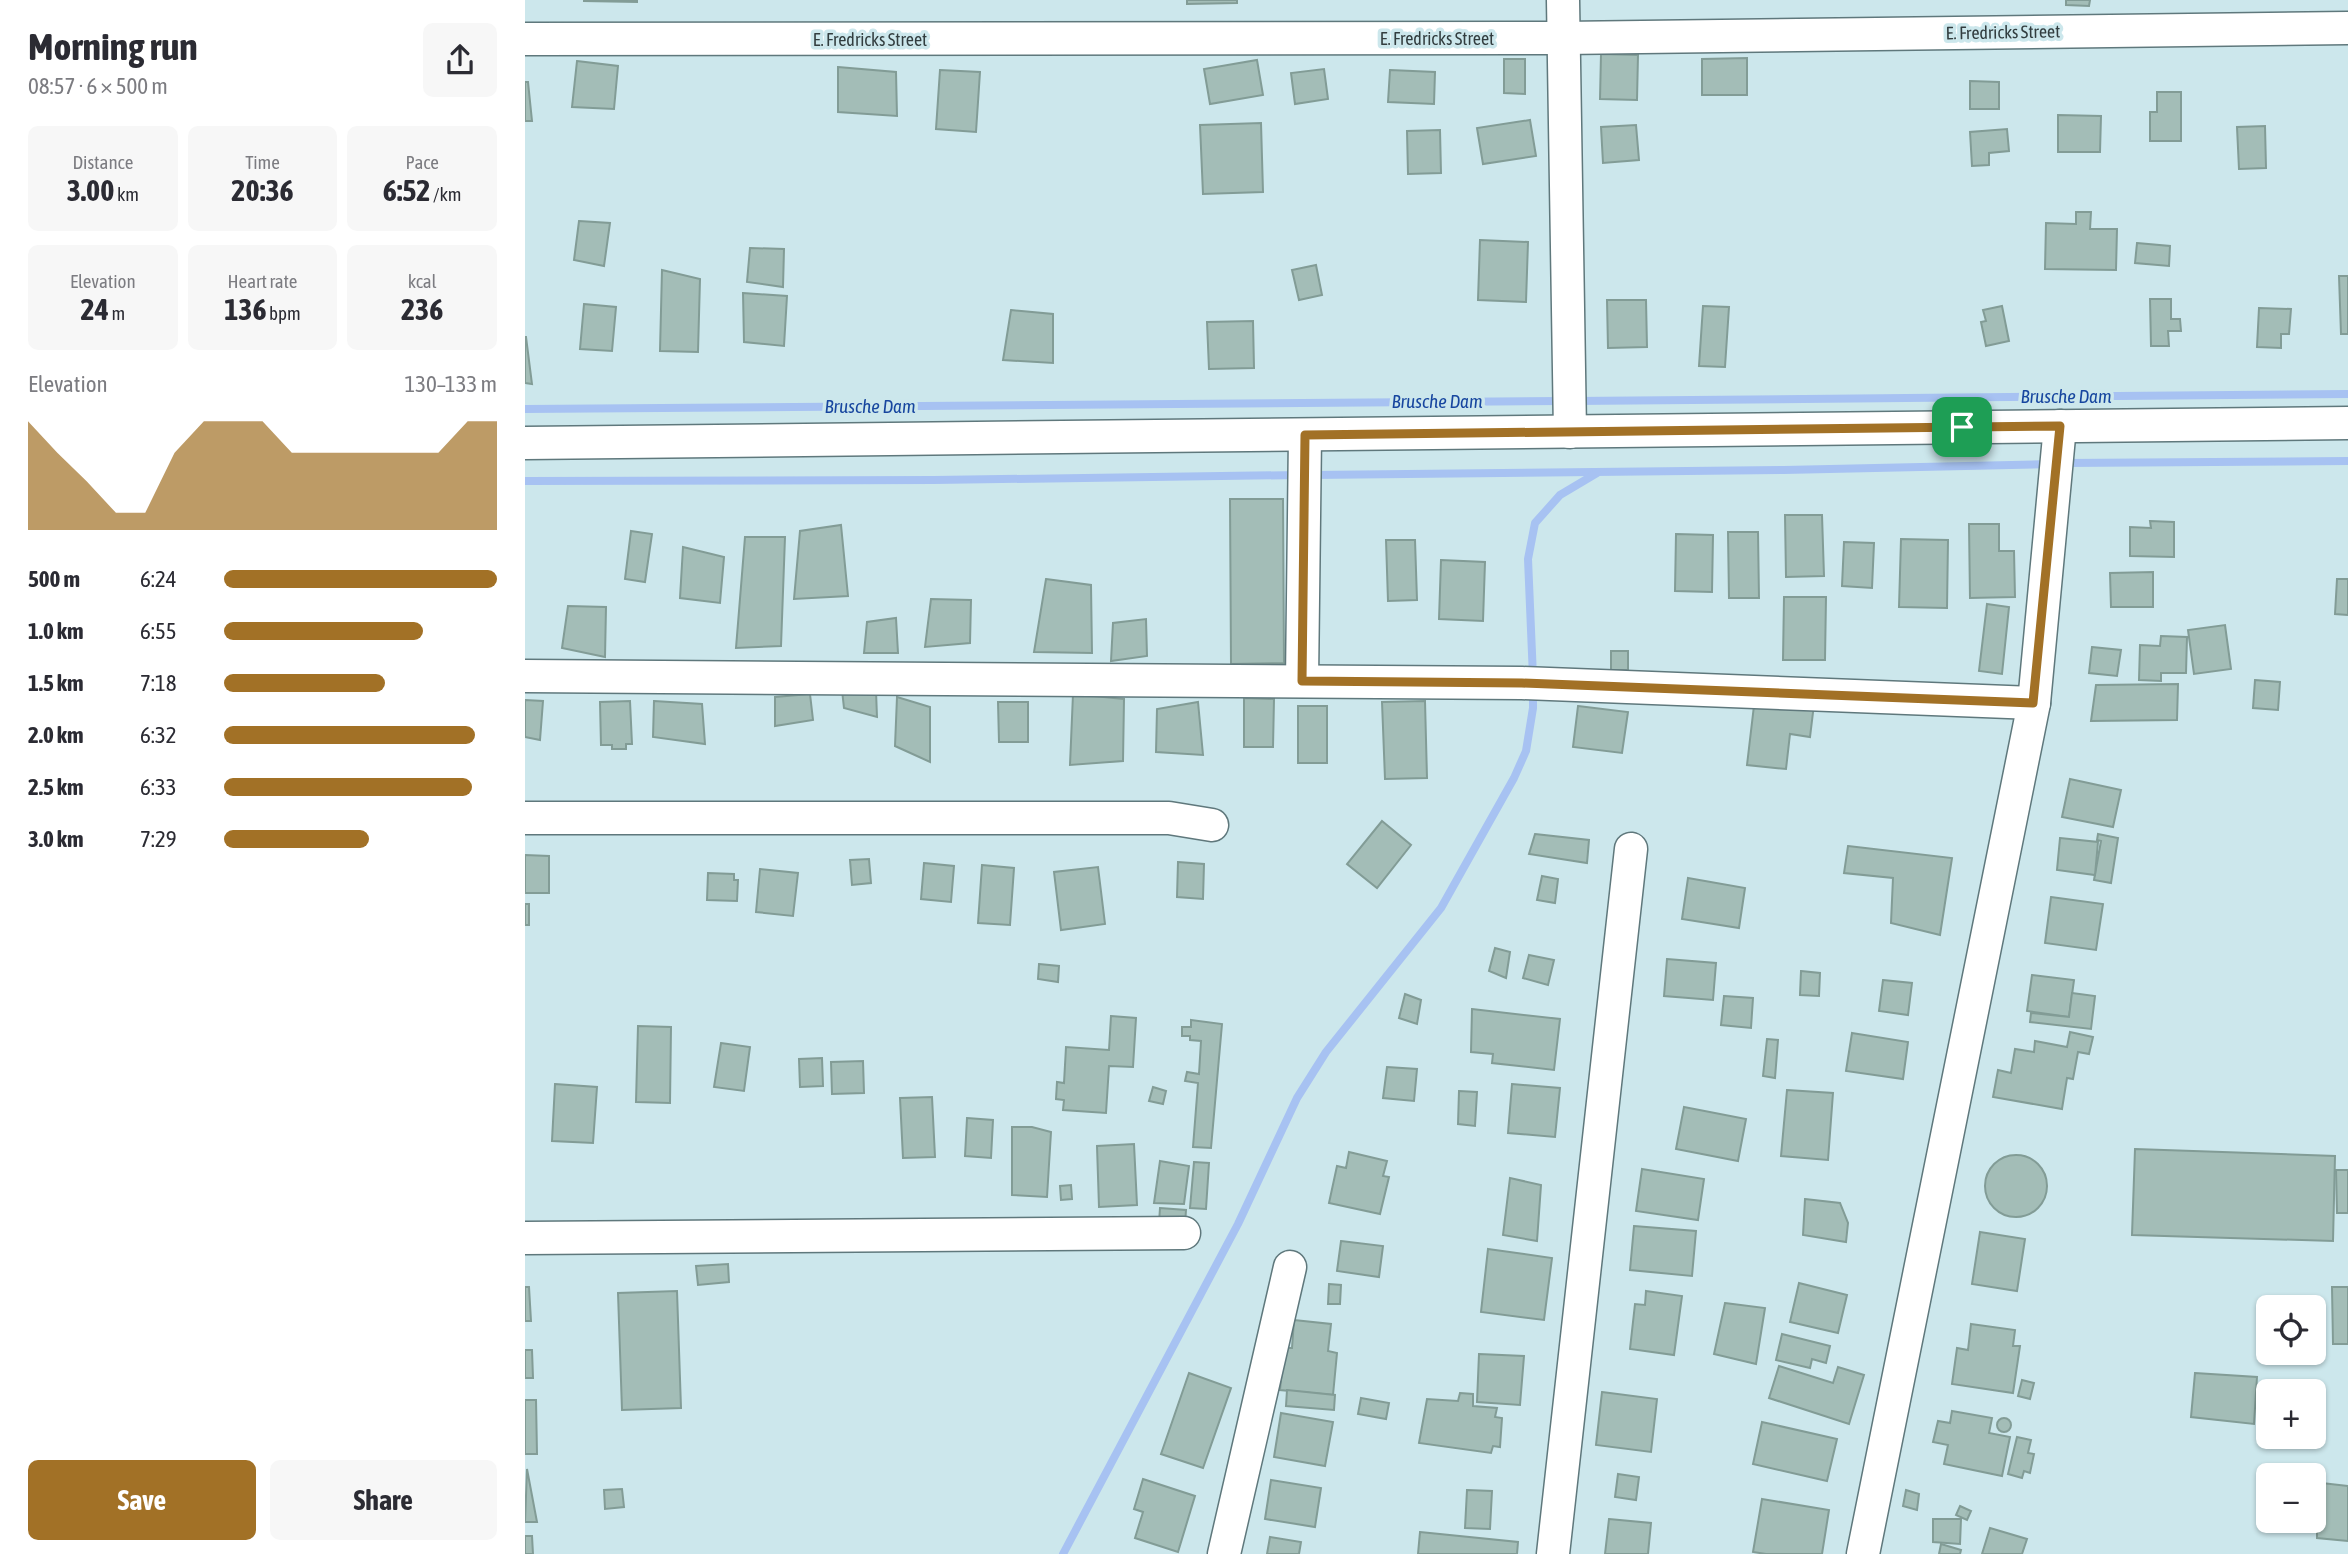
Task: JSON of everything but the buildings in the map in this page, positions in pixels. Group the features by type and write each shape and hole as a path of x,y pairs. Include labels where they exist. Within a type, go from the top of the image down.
{"street":[{"path":"1563,0 1570,432"},
{"name":"E. Fredricks Street","path":"525,39 1563,38 2348,28"},
{"path":"525,443 1570,432 2060,431 2348,423"},
{"path":"1863,1554 2033,703 2060,431"},
{"path":"1302,681 1305,435"},
{"path":"525,676 1522,683 2033,703"},
{"path":"525,818 1169,818 1212,825"},
{"path":"1553,1554 1631,849"},
{"path":"525,1238 1184,1233"},
{"path":"1224,1554 1290,1267"}],"waterway":[{"name":"Brusche Dam","path":"1574,401 2348,394"},
{"name":"Brusche Dam","path":"525,409 1561,401"},
{"path":"2064,463 2348,461"},
{"path":"1312,475 2051,464"},
{"path":"1533,677 1528,559 1535,523 1560,495 1597,473"},
{"path":"525,481 934,480 1299,475"},
{"path":"1063,1554 1238,1224 1297,1098 1326,1052 1441,908 1514,778 1526,751 1533,690"}],"route":[{"path":"2060,426 2033,703 1522,683 1302,681 1305,435 1962,427 2060,426"}]}
